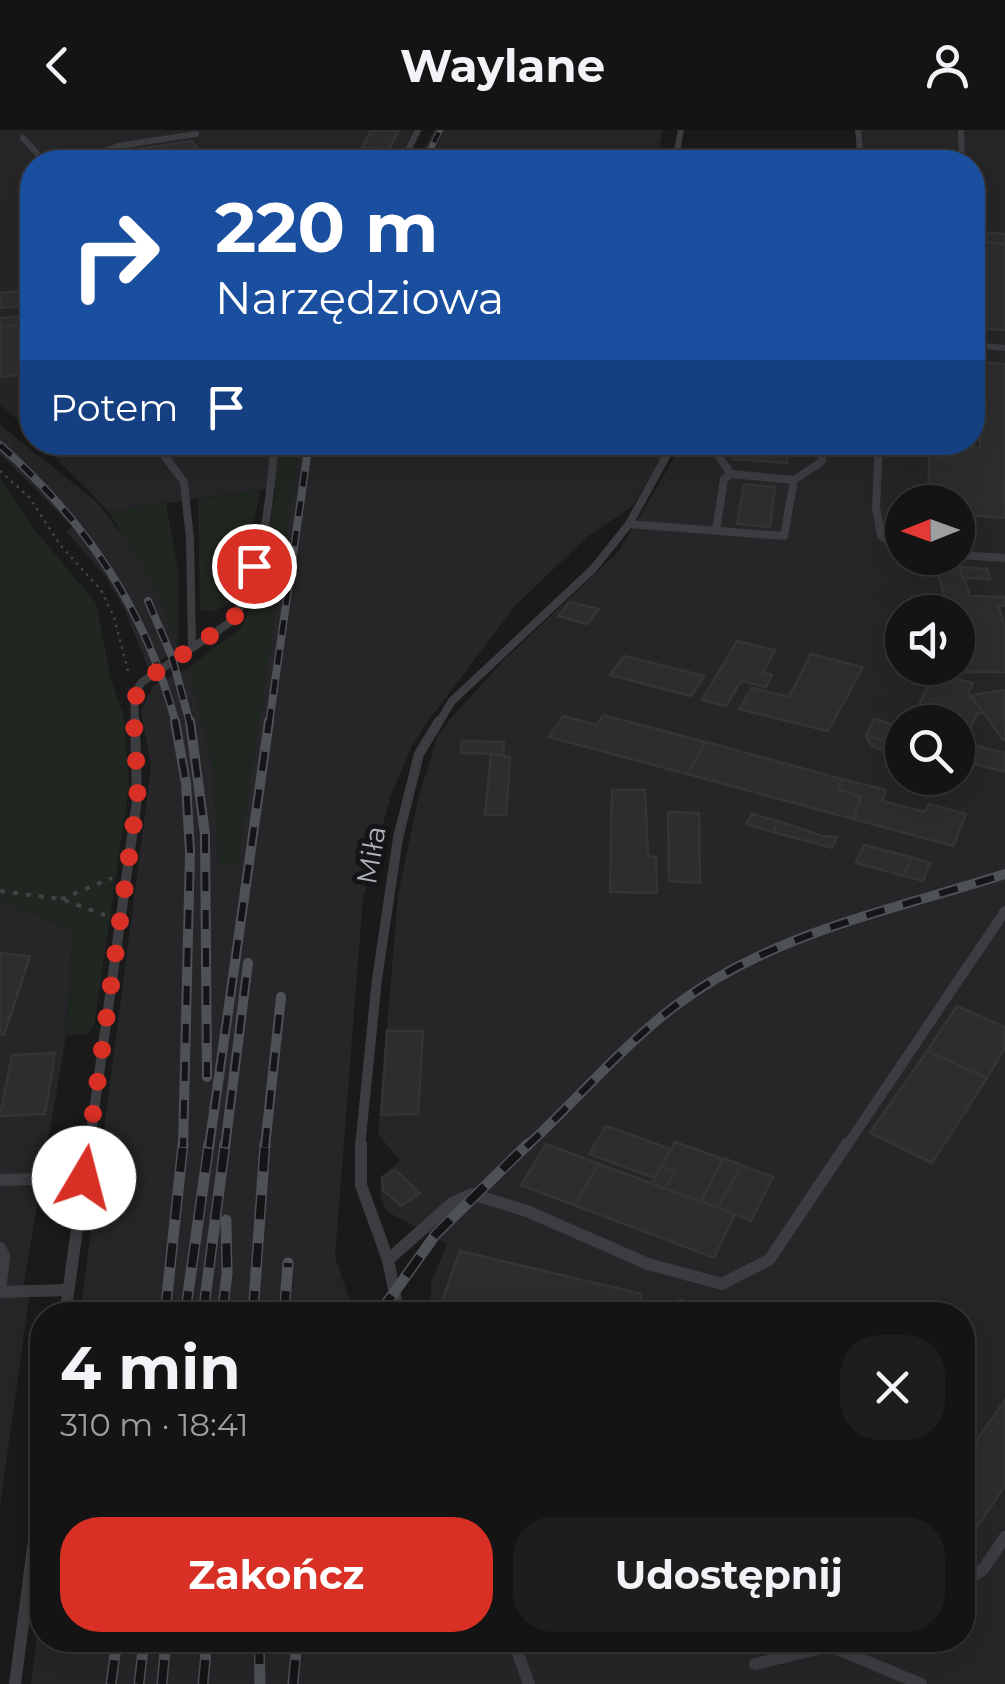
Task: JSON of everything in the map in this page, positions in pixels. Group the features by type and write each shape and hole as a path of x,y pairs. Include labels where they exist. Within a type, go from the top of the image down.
{"lane":[{"path":"108,150 196,134"},
{"path":"23,138 34,150"},
{"path":"164,455 184,482 190,539 192,647"},
{"path":"67,1302 139,780 133,708 137,688 232,621 245,600 265,515 272,455"},
{"name":"Miła","path":"396,1302 388,1260 361,1185 360,1150 377,980 396,855 420,754 452,701 622,537 667,455"},
{"path":"717,455 731,474"},
{"path":"716,531 724,478 731,474 794,480 821,462 823,455"},
{"path":"878,455 876,508 881,536 885,538"},
{"path":"629,524 784,536 794,480"},
{"path":"975,556 1005,558"},
{"path":"388,1260 452,1203 472,1194 527,1211 648,1264 722,1284 769,1260 1005,910"},
{"path":"0,1180 84,1178"},
{"path":"0,1248 4,1256 0,1292 68,1290"},
{"path":"975,1575 1005,1537"},
{"path":"15,1684 30,1571"},
{"path":"517,1652 529,1684"},
{"path":"754,1664 805,1652"},
{"path":"844,1652 921,1684"}],"path":[{"path":"0,471 29,498 62,546 100,590 114,617 126,670 137,688"},
{"path":"61,899 127,871"},
{"path":"0,891 61,899 119,920"}],"shaded area":[{"path":"0,130 422,130 413,150 20,150 20,422 0,404"},
{"path":"434,130 663,130 659,148 671,149 671,150 423,150"},
{"path":"861,130 1005,130 1005,1684 31,1684 35,1652 975,1652 975,1302 430,1302 431,1283 447,1244 386,1211 380,1177 400,1161 378,1134 398,895 418,799 438,735 503,661 619,551 676,455 985,455 985,150 860,150"},
{"path":"0,425 20,441 20,455 38,455 97,502 133,549 160,595 178,649 148,668 124,608 105,576 66,531 73,527 0,454"},
{"path":"53,455 281,455 277,488 108,511"},
{"path":"280,455 298,455 238,864 220,864 212,760 189,667 241,628 261,586"},
{"path":"298,455 662,455 633,506 587,537 516,605 428,721 412,746 391,795 363,898 335,1257 351,1302 82,1302 151,767 141,711 153,686 189,667 212,760 220,863 237,864"},
{"path":"0,478 34,529 96,603 111,679 124,717 129,786 94,1027 86,1034 66,1036 73,930 0,900"},
{"path":"261,490 234,602 212,612 200,610 198,499"},
{"path":"166,503 179,576 178,649 160,595 108,511"},
{"path":"0,900 73,930 66,1036 24,1282 30,1291 0,1507"}],"building":[{"path":"371,130 399,130 389,149 362,148"},
{"path":"192,141 198,150 131,150"},
{"path":"985,232 1005,234 1005,244 985,242"},
{"path":"985,242 1005,244 1005,330 985,329"},
{"path":"19,291 20,306 0,308 0,293"},
{"path":"20,316 20,325 0,327 0,318"},
{"path":"20,325 20,374 0,377 0,327"},
{"path":"985,362 1005,364 1005,518 975,515 975,485 929,485 930,455 985,455"},
{"path":"734,455 788,455 787,463 733,459"},
{"path":"744,484 775,487 770,527 737,524"},
{"path":"975,568 987,569 990,579 962,575 975,575"},
{"path":"938,575 963,575 970,595 944,595"},
{"path":"975,596 1005,597 1005,606 998,605 1005,627 1005,672 975,672"},
{"path":"570,602 599,609 587,624 558,616"},
{"path":"737,641 775,650 763,672 772,675 766,687 741,681 726,706 702,700"},
{"path":"811,654 863,667 828,731 739,709 752,688 789,697"},
{"path":"624,656 704,676 691,696 610,675"},
{"path":"928,685 972,685 968,695 984,713 977,713 975,718 975,705 919,705"},
{"path":"1005,690 1005,739 1003,740 971,695"},
{"path":"603,715 706,742 687,774 549,737 563,716 597,725"},
{"path":"874,719 885,722 885,741 866,736"},
{"path":"866,736 885,741 885,751 871,746"},
{"path":"462,741 504,742 503,754 461,753"},
{"path":"706,742 842,779 838,789 861,797 853,819 687,774"},
{"path":"975,745 1005,753 1005,772 975,764"},
{"path":"491,754 510,757 506,815 485,815"},
{"path":"842,779 885,790 882,801 925,812 929,804 966,814 953,846 853,819 861,797 838,789"},
{"path":"612,790 645,790 648,856 656,857 657,893 610,892"},
{"path":"668,812 699,813 700,883 669,881"},
{"path":"752,814 778,821 773,832 746,824"},
{"path":"778,821 837,837 832,848 773,832"},
{"path":"864,845 911,857 904,876 856,863"},
{"path":"911,857 930,863 923,881 904,876"},
{"path":"0,953 30,956 4,1035 0,1035"},
{"path":"957,1006 1005,1027 1005,1048 987,1078 927,1051"},
{"path":"387,1031 423,1031 418,1114 381,1115"},
{"path":"927,1051 987,1078 932,1163 870,1133"},
{"path":"55,1053 45,1114 0,1116 12,1055"},
{"path":"606,1126 671,1149 655,1178 589,1154"},
{"path":"675,1142 723,1159 701,1202 665,1189 675,1172 661,1166"},
{"path":"546,1144 599,1164 574,1205 521,1185"},
{"path":"723,1158 741,1165 718,1208 701,1202"},
{"path":"599,1164 735,1214 714,1258 574,1205"},
{"path":"741,1165 773,1177 751,1221 718,1208"},
{"path":"661,1166 675,1172 665,1189 652,1184"},
{"path":"395,1170 420,1193 401,1206 383,1190 382,1178"},
{"path":"460,1251 642,1294 640,1302 442,1302"},
{"path":"1005,1400 1005,1486 975,1530 975,1443"}],"railway":[{"path":"430,150 440,130"},
{"path":"0,445 60,505 109,571 148,643 176,724"},
{"path":"269,724 307,455"},
{"path":"148,601 172,657 190,724"},
{"path":"175,721 186,783 190,851 183,1147"},
{"path":"190,721 205,834 207,1077"},
{"path":"209,1147 269,721"},
{"path":"526,1147 636,1039 712,981 751,960 834,926 1005,874"},
{"path":"225,1147 248,963"},
{"path":"265,1147 281,997"},
{"path":"166,1302 183,1144"},
{"path":"187,1302 209,1144"},
{"path":"205,1302 225,1144"},
{"path":"254,1302 265,1144"},
{"path":"387,1302 436,1234 528,1144"},
{"path":"224,1302 226,1220"},
{"path":"285,1302 288,1263"},
{"path":"111,1684 115,1652"},
{"path":"139,1684 143,1652"},
{"path":"162,1684 165,1652"},
{"path":"203,1684 206,1652"},
{"path":"259,1652 260,1684"},
{"path":"293,1684 296,1652"}],"route":[{"path":"84,1178 137,800 139,756 134,694 142,682 232,621 248,594 254,566"}]}
